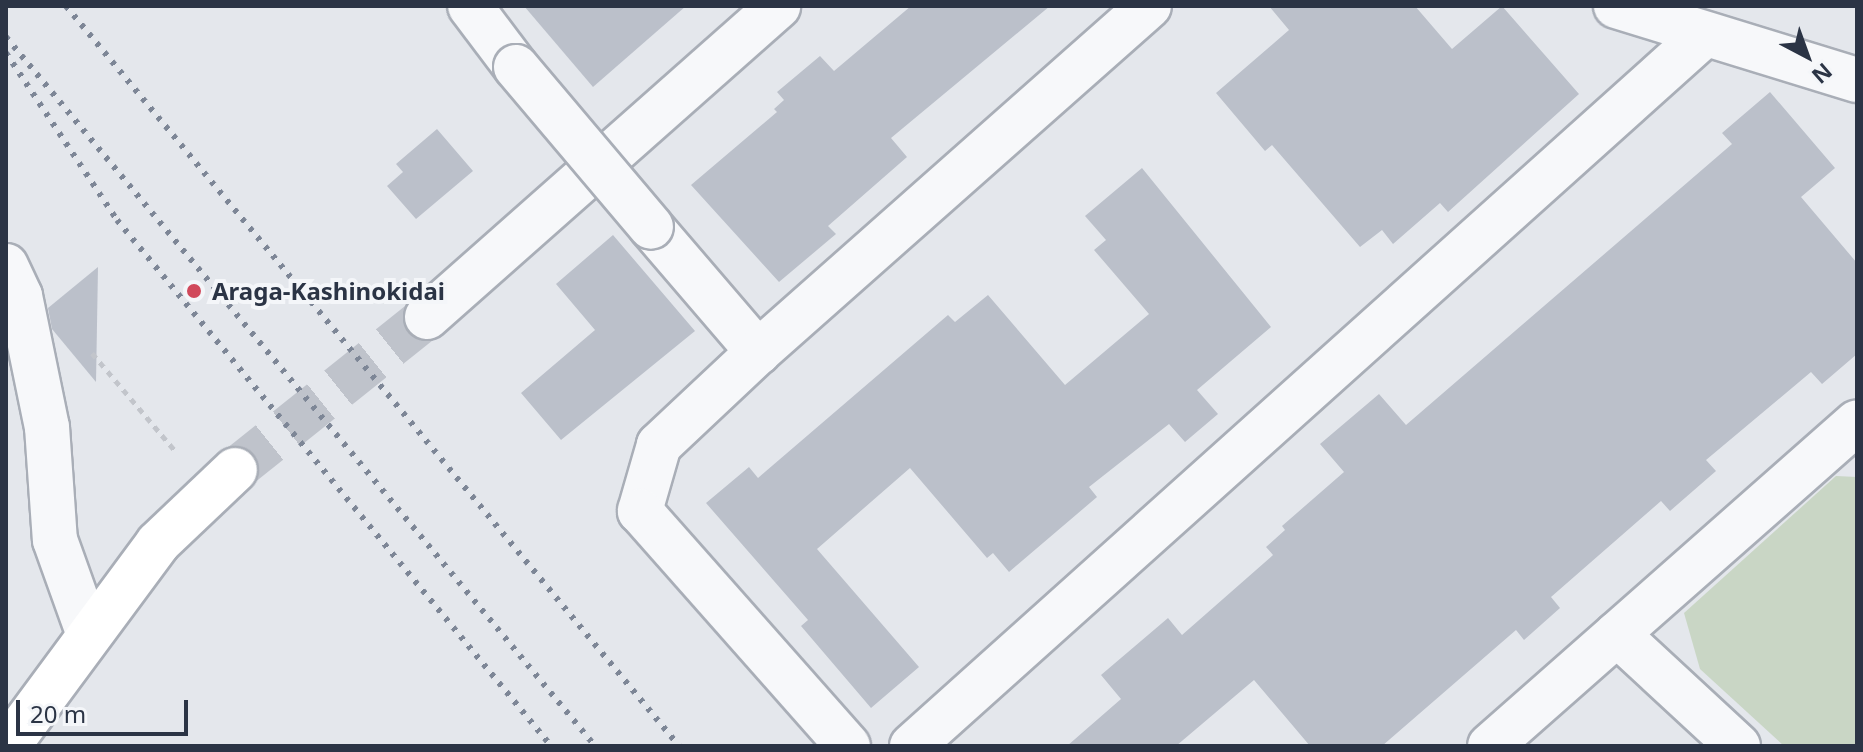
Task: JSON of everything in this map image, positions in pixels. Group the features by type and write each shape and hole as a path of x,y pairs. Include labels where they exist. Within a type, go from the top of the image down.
{"street":[{"path":"470,6 516,67 758,352"},
{"path":"427,317 778,6"},
{"path":"848,746 640,511 659,445 758,352 1149,6"},
{"path":"1616,6 1703,36 1857,80"},
{"path":"912,746 1703,36"},
{"path":"6,266 20,296 47,427 55,540 89,635"},
{"path":"1490,746 1857,423"},
{"path":"8,746 158,543 223,482"},
{"path":"1617,634 1738,746"}],"path":[{"path":"92,353 223,482"}],"green space":[{"path":"1836,476 1857,477 1857,746 1784,746 1700,669 1684,613"}],"building":[{"path":"524,6 686,6 593,87"},
{"path":"911,6 1050,6 891,138 907,157 828,226 836,234 779,282 691,185 777,112 774,109 784,100 777,92 820,56 834,71"},
{"path":"1269,6 1415,6 1452,49 1502,6 1579,94 1448,212 1440,203 1393,244 1382,230 1360,247 1272,145 1265,151 1216,93 1289,30"},
{"path":"1770,92 1835,168 1801,197 1857,263 1857,354 1822,384 1811,372 1706,460 1716,471 1670,511 1661,501 1551,597 1560,608 1524,640 1516,630 1382,746 1310,746 1254,680 1176,746 1067,746 1121,699 1101,675 1168,618 1182,635 1273,555 1266,547 1285,530 1282,526 1344,472 1320,444 1379,394 1406,425 1732,144 1722,133"},
{"path":"437,129 473,171 416,219 387,186 403,172 396,164"},
{"path":"1142,168 1271,327 1197,390 1218,414 1185,442 1169,424 1089,487 1097,497 1009,572 993,553 987,558 910,468 817,549 919,667 871,708 801,626 808,620 706,503 749,467 758,478 948,315 955,322 988,295 1065,385 1149,314 1094,250 1106,240 1085,216"},
{"path":"613,235 695,331 561,440 521,393 595,330 556,284"},
{"path":"98,267 96,382 52,329 48,308"}],"tunnel":[{"path":"235,470 427,317"}],"railway":[{"path":"66,6 679,746"},
{"path":"6,37 595,746"},
{"path":"6,53 117,220 551,746"}],"place":[{"name":"Araga-Kashinokidai","path":"194,291"}]}
